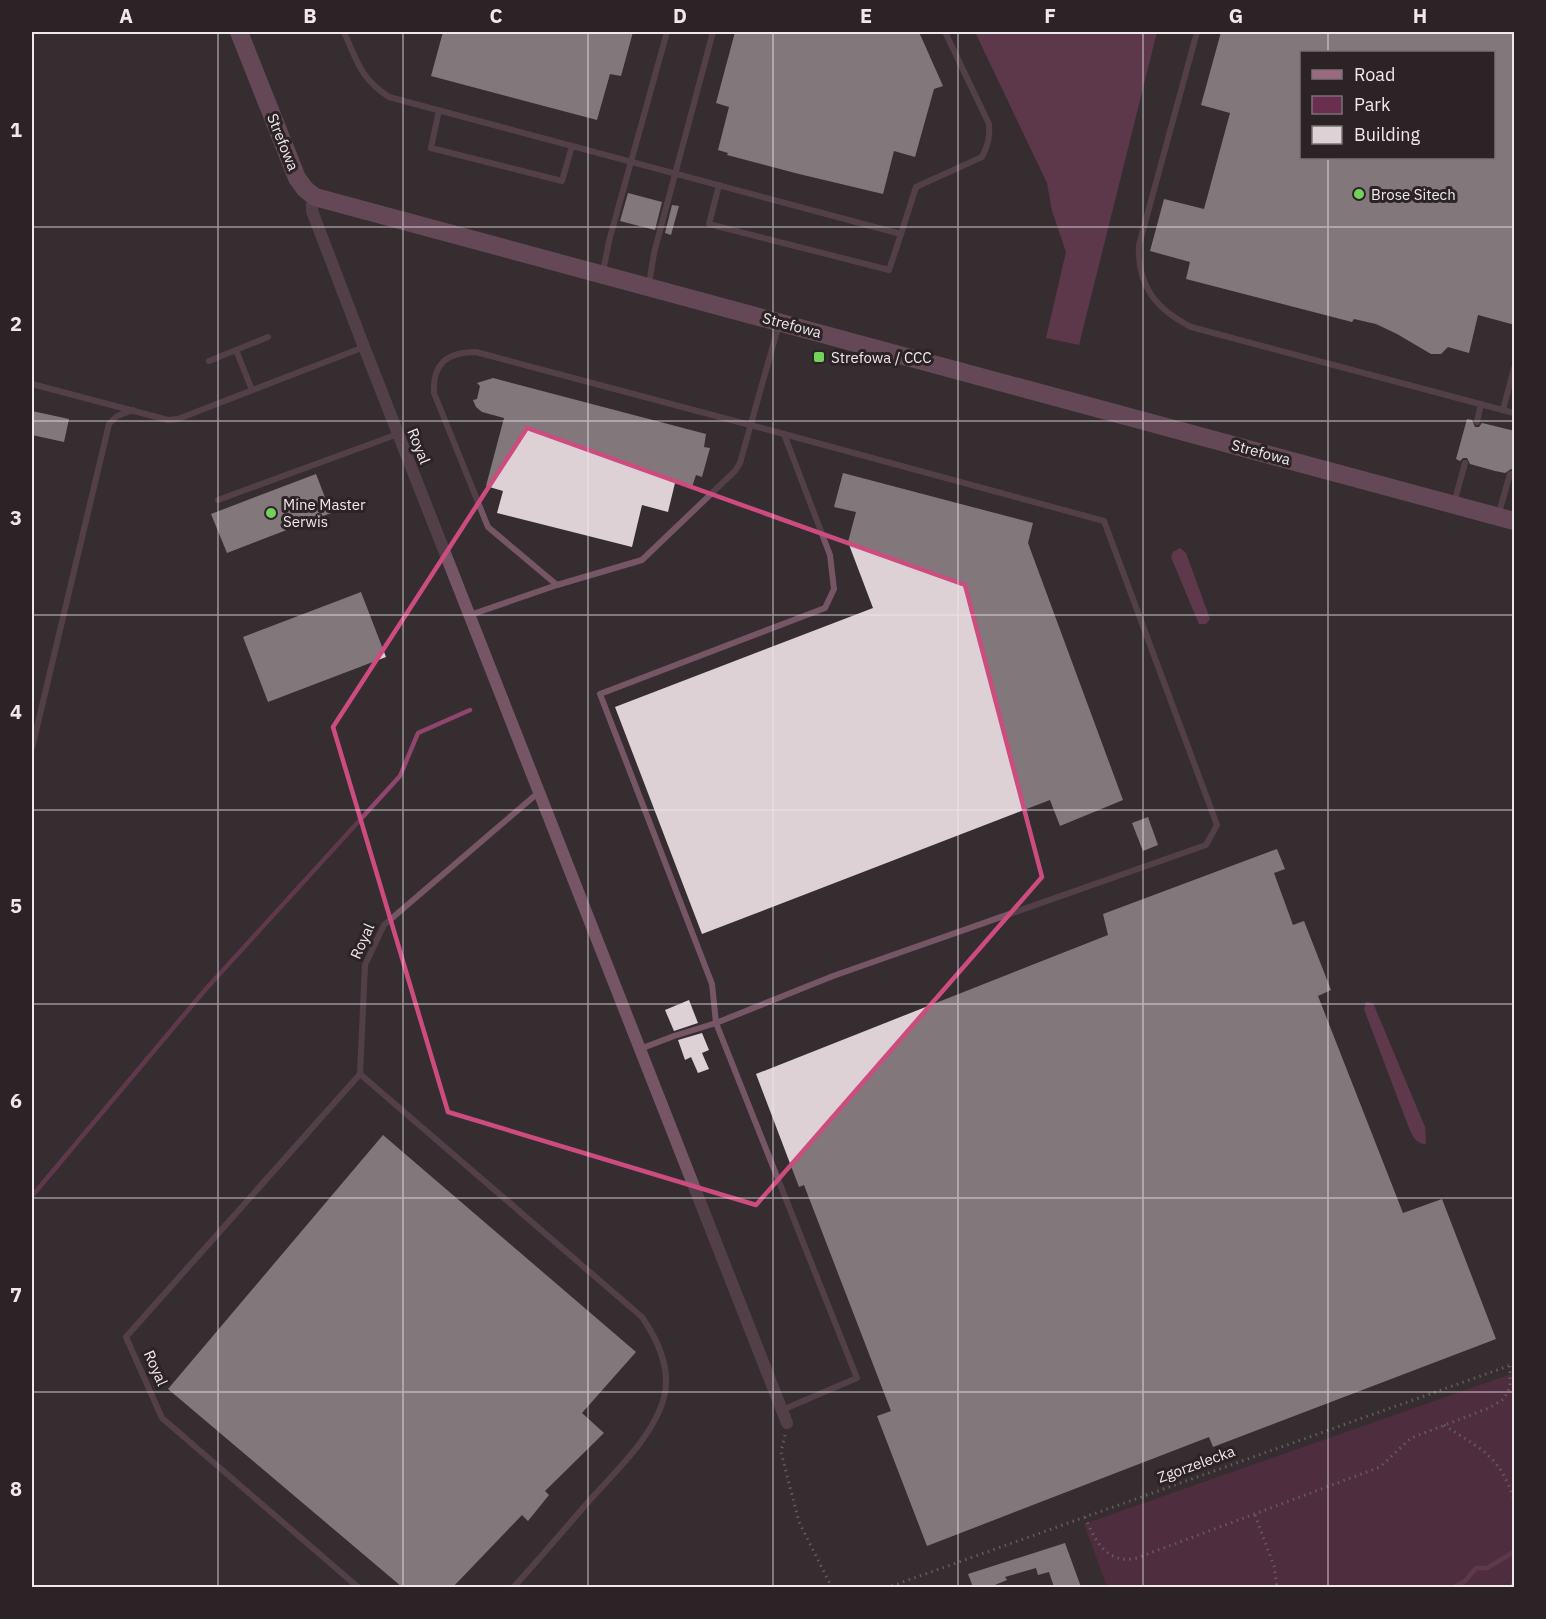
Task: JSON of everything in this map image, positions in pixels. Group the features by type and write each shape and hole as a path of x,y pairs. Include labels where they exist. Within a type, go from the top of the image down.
{"street":[{"name":"Strefowa","path":"239,32 297,178 315,197 1506,519"},
{"name":"Royal","path":"315,197 312,211 363,347 539,792"},
{"path":"539,792 787,1423"}],"lane":[{"path":"344,32 364,76 373,87 388,96 901,234"},
{"path":"603,274 609,241 633,162 667,32"},
{"path":"648,286 654,253 713,32"},
{"path":"719,185 709,225 889,270 916,187 982,157 988,146 989,124 945,32"},
{"path":"1197,32 1138,245 1138,263 1143,281 1163,310 1191,327 1515,413"},
{"path":"439,110 431,148 562,182 572,146"},
{"path":"469,615 557,585 642,560 740,464 780,322"},
{"path":"209,361 268,337"},
{"path":"32,384 168,420 178,419 363,347"},
{"path":"236,350 252,390"},
{"path":"557,585 488,527 434,393 433,382 436,370 445,360 462,352 476,352 1104,521 1217,825 1206,845 833,976 717,1023 674,1036 640,1050"},
{"path":"1503,410 1515,368"},
{"path":"1477,422 1481,404"},
{"path":"32,748 110,424 117,416 133,410"},
{"path":"218,500 398,434"},
{"path":"782,1410 857,1378 717,1023 712,984 600,694 825,608 834,589 830,555 784,434"},
{"path":"1454,504 1465,463"},
{"path":"1506,519 1510,474"},
{"name":"Royal","path":"359,1587 162,1418 126,1337 360,1074 365,965 384,925 539,792"},
{"path":"360,1074 642,1317 655,1337 664,1363 665,1393 653,1423 633,1452 513,1587"}],"path":[{"path":"1085,1516 1102,1548 1123,1560 1137,1558 1374,1470 1386,1463 1411,1438 1489,1408 1504,1399 1510,1388 1512,1365"},
{"name":"Zgorzelecka","path":"886,1587 1512,1365"},
{"path":"787,1423 782,1452 799,1522 832,1587"},
{"path":"1444,1425 1491,1457 1503,1473 1515,1500"},
{"path":"1255,1514 1274,1566 1277,1587"},
{"path":"1506,1587 1515,1584"}],"highlighted area":[{"path":"527,428 965,585 1042,877 756,1205 448,1112 333,727"}],"green space":[{"path":"1514,1373 1514,1587 1107,1587 1084,1524"}],"shaded area":[{"path":"975,32 1157,32 1079,345 1046,338 1066,252 1052,211 1047,183"},
{"path":"1180,548 1186,553 1210,619 1206,624 1199,624 1171,557 1173,552"},
{"path":"1366,1002 1373,1003 1425,1127 1426,1144 1417,1141 1409,1128 1364,1009"}],"building":[{"path":"443,32 633,32 621,76 610,74 597,120 431,76"},
{"path":"735,32 919,32 943,86 934,89 915,157 894,151 883,194 727,155 728,153 718,150 729,107 716,103"},
{"name":"Brose Sitech","path":"1221,32 1515,32 1515,325 1478,315 1469,353 1448,347 1441,354 1431,354 1376,324 1354,319 1352,322 1186,279 1190,262 1150,251 1164,199 1204,209 1230,113 1201,105"},
{"path":"628,193 662,202 655,230 620,221"},
{"path":"672,205 679,206 671,235 665,233"},
{"path":"493,378 706,434 704,447 710,448 702,477 696,475 692,487 675,483 668,512 642,505 632,547 497,513 503,491 486,486 504,418 482,412 473,400 477,399 480,386 477,383"},
{"path":"32,411 69,419 64,442 32,435"},
{"path":"1467,419 1472,420 1475,427 1479,427 1482,423 1515,431 1515,471 1511,469 1505,473 1495,471 1470,464 1467,458 1460,461 1456,459"},
{"path":"843,473 1033,523 1028,543 1123,800 1060,826 1050,800 702,934 615,707 873,608 848,542 856,512 834,507"},
{"name":"Mine Master Serwis","path":"316,474 331,513 227,553 211,514"},
{"path":"361,592 386,657 268,702 243,637"},
{"path":"1148,817 1158,845 1143,851 1132,823"},
{"path":"1277,849 1285,869 1274,873 1293,925 1304,921 1331,990 1318,996 1403,1213 1442,1199 1496,1339 1213,1447 1209,1437 927,1546 877,1416 891,1411 804,1185 799,1187 756,1074 1108,935 1103,914"},
{"path":"689,1000 698,1023 674,1031 665,1010"},
{"path":"702,1033 709,1050 702,1053 709,1069 698,1073 691,1057 685,1060 678,1040"},
{"path":"383,1135 636,1352 582,1413 604,1433 545,1491 549,1495 528,1521 522,1515 453,1587 402,1587 168,1389"},
{"path":"1065,1543 1081,1587 1054,1587 1049,1572 1038,1575 1036,1568 1005,1577 1007,1580 990,1587 973,1587 968,1574"}],"waterway":[{"path":"32,1196 205,990 400,776 418,733 470,710"},
{"path":"1453,1588 1465,1581 1476,1568 1487,1568 1514,1552"}],"place":[{"name":"Brose Sitech","path":"1359,194"},
{"name":"Strefowa / CCC","path":"819,357"},
{"name":"Mine Master Serwis","path":"271,513"}]}
